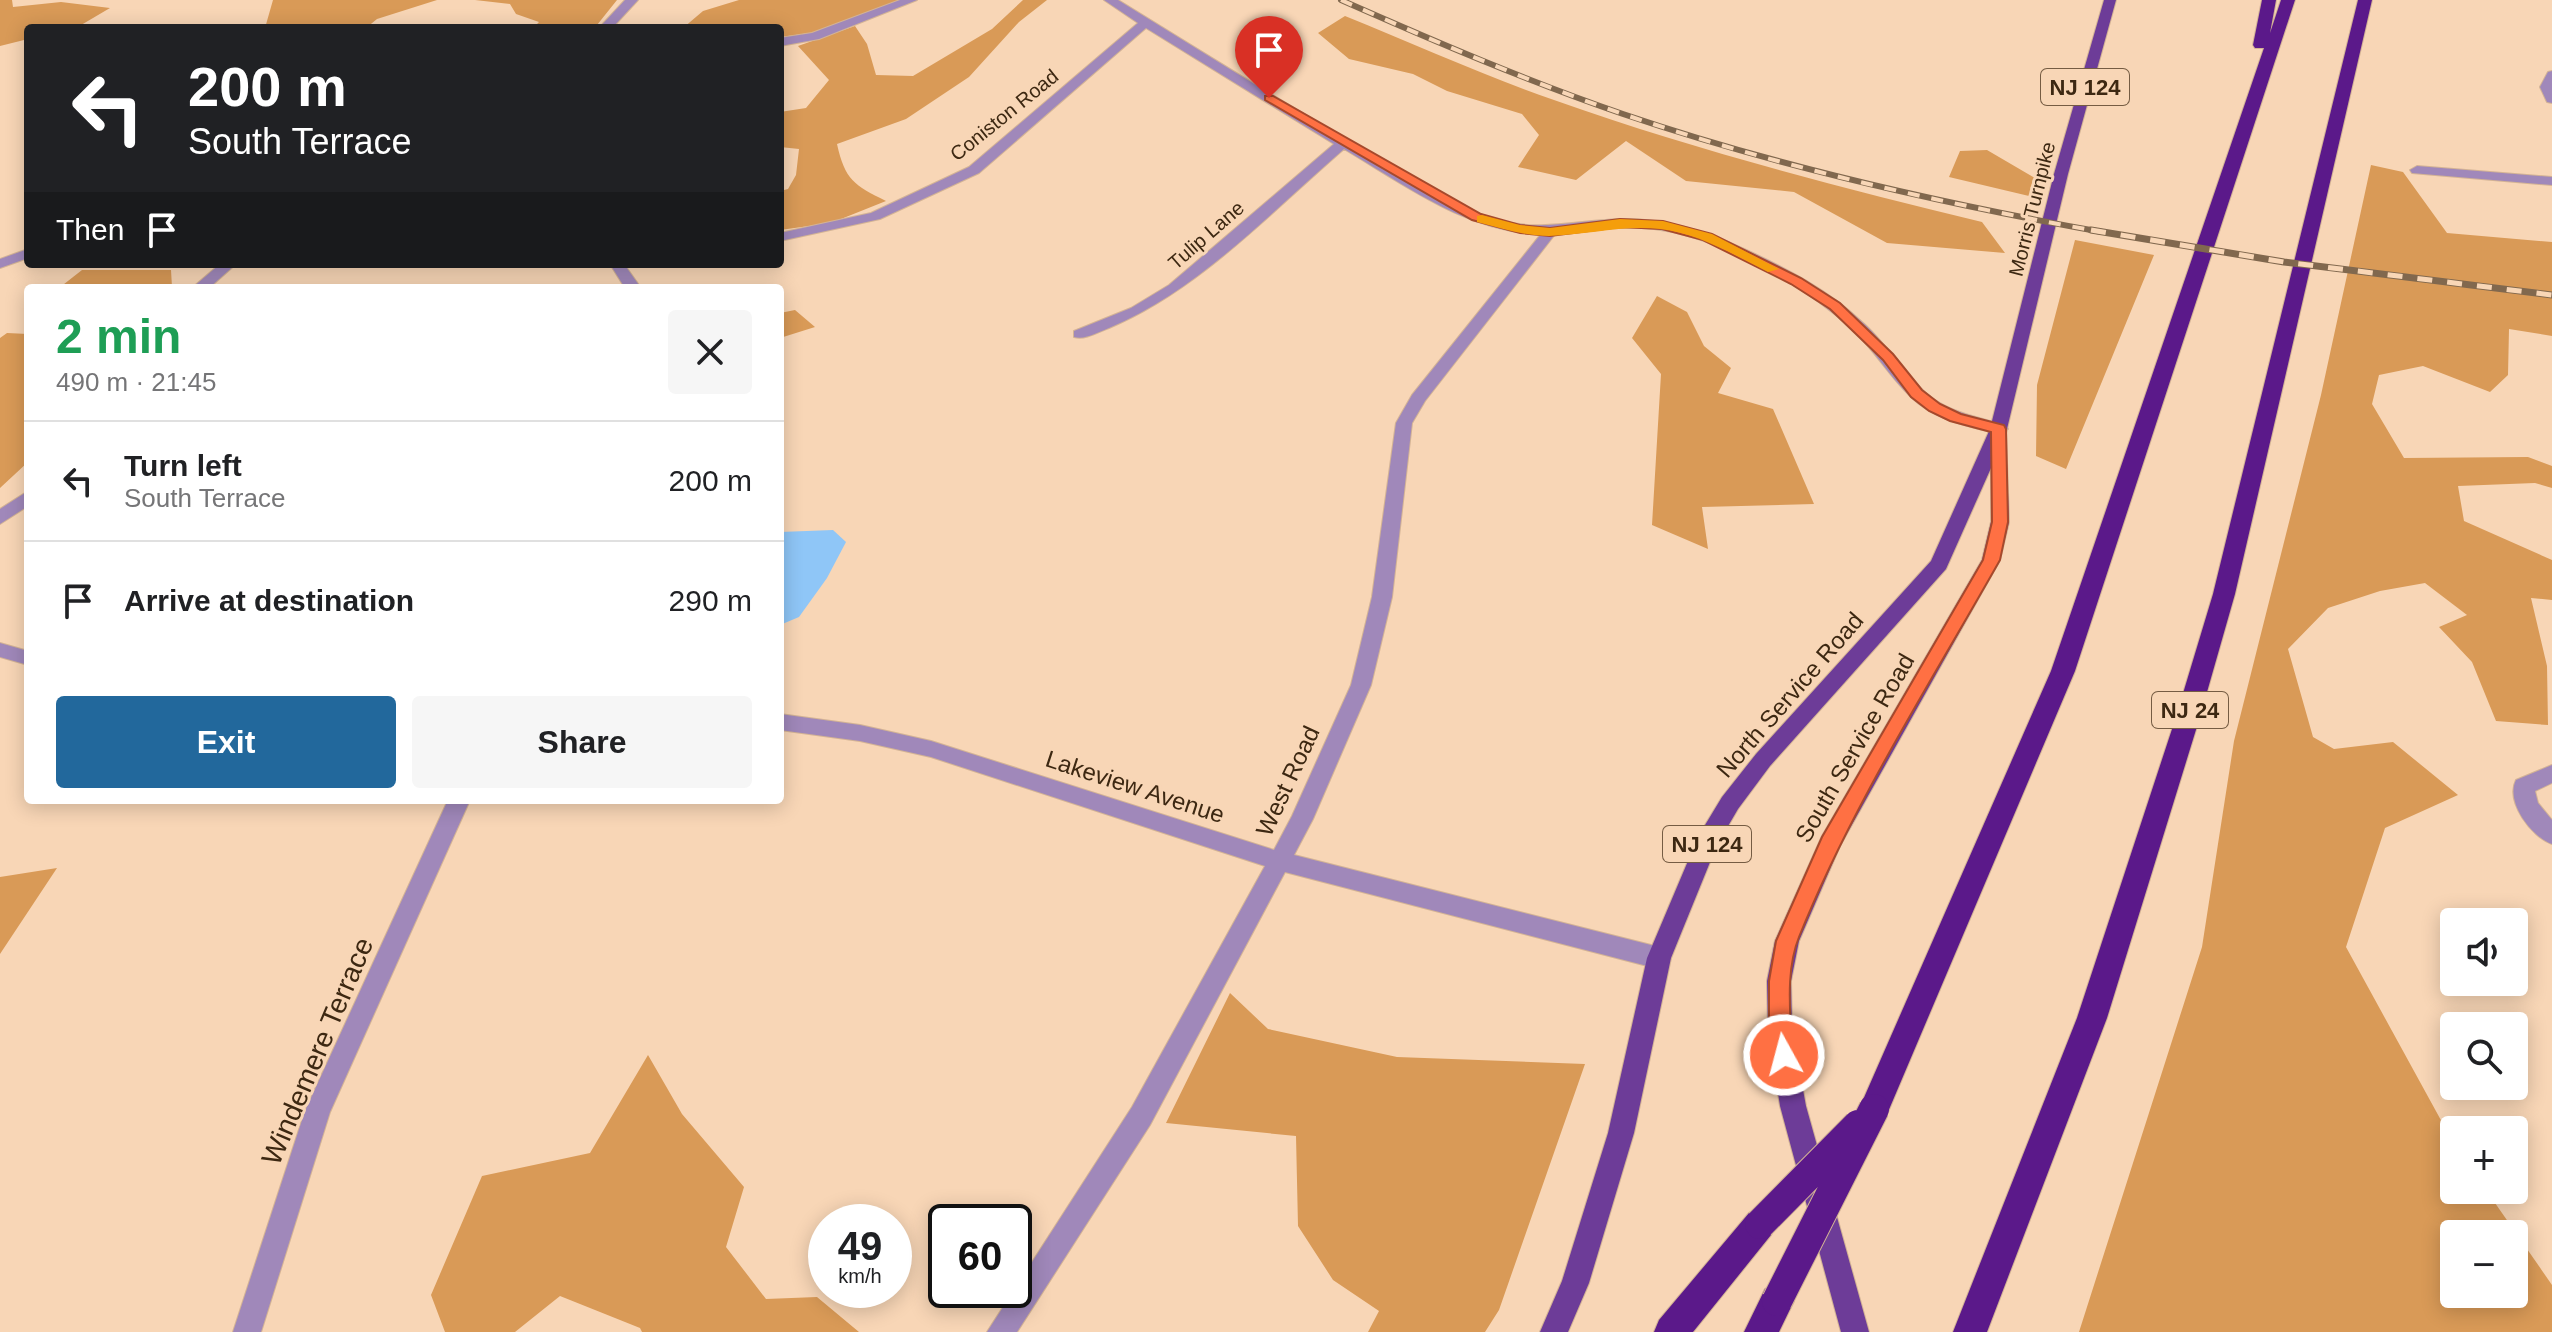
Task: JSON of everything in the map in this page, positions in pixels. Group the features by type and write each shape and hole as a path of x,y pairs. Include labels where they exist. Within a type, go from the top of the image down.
{"highway":[{"path":"2238,154 2269,0"},
{"path":"1761,1332 1874,1109 2063,671 2288,0"},
{"name":"NJ 24","path":"1970,1332 2092,1018 2191,706 2224,594 2365,0"},
{"path":"1671,1332 1760,1224 1874,1109"}],"main road":[{"name":"Morris Turnpike","path":"1999,429 2061,174 2110,0"},
{"name":"North Service Road","path":"1554,1332 1575,1283 1621,1133 1659,958 1707,842 1730,803 1763,760 1939,564 1999,429"},
{"name":"South Service Road","path":"1855,1332 1793,1106 1780,1030 1779,981 1787,941 1830,843 1991,560 2000,522 1999,429"}],"street":[{"path":"609,24 632,0"},
{"path":"784,41 815,36 911,0"},
{"path":"1110,0 1343,143 1476,217 1520,229 1550,232 1641,223 1684,229 1707,237 1796,281 1835,306 1888,357 1916,394 1934,407 1956,417 1999,429"},
{"name":"Coniston Road","path":"784,236 875,216 974,170 1146,22"},
{"path":"2552,75 2546,87 2552,99"},
{"name":"Tulip Lane","path":"1080,334 1136,311 1174,288 1343,143"},
{"path":"2417,170 2552,181"},
{"name":"West Road","path":"1001,1332 1141,1116 1302,819 1361,685 1382,597 1404,423 1418,399 1550,232"},
{"path":"0,264 24,255"},
{"path":"205,284 224,268"},
{"path":"0,518 24,500"},
{"path":"0,650 24,657"},
{"name":"Lakeview Avenue","path":"784,723 860,733 931,749 1279,861 1659,958"},
{"path":"2552,774 2524,786 2524,799 2532,814 2552,835"},
{"name":"Windemere Terrace","path":"247,1332 318,1111 457,804"}],"shaded area":[{"path":"0,0 12,0 13,7 61,2 110,8 83,24 24,24 24,40 0,46"},
{"path":"273,0 437,0 377,19 371,24 266,24"},
{"path":"475,0 617,0 598,24 537,24 539,22 516,14 510,4"},
{"path":"739,0 904,0 818,32 784,36 784,24 688,24 703,11"},
{"path":"1023,0 1047,0 1019,22 969,77 906,119 837,144 852,180 886,201 831,223 784,229 784,190 788,189 796,175 799,149 784,147 784,111 806,108 829,80 798,46 855,26 867,44 876,75 913,76 992,29"},
{"path":"1345,16 1502,81 1607,118 1767,167 1982,222 2005,253 1887,243 1794,192 1686,181 1626,141 1576,180 1518,167 1539,135 1522,114 1447,91 1413,74 1349,59 1318,33"},
{"path":"1987,150 2045,184 2029,196 1949,177 1960,151"},
{"path":"2371,165 2403,172 2447,233 2552,242 2552,336 2509,329 2508,375 2490,392 2423,366 2379,375 2372,404 2404,458 2528,457 2552,466 2552,488 2535,483 2458,486 2464,521 2552,560 2552,600 2531,598 2547,666 2548,725 2496,721 2472,662 2439,627 2467,615 2425,583 2380,591 2328,608 2288,649 2313,737 2334,749 2393,742 2458,795 2385,828 2346,947 2440,1118 2440,1204 2496,1204 2507,1220 2440,1220 2440,1308 2528,1308 2528,1250 2552,1285 2552,1332 2079,1332 2202,947 2234,741 2321,395"},
{"path":"2075,240 2154,255 2066,469 2036,456 2037,385"},
{"path":"82,270 171,270 172,284 64,284"},
{"path":"1657,296 1687,312 1704,346 1731,368 1718,393 1773,409 1814,504 1702,507 1708,549 1652,525 1661,374 1632,338"},
{"path":"795,310 815,327 784,337 784,312"},
{"path":"7,333 24,334 24,466 0,488 0,338"},
{"path":"57,868 0,954 0,877"},
{"path":"1230,993 1268,1029 1397,1057 1585,1064 1499,1310 1485,1332 1368,1332 1379,1311 1333,1280 1298,1226 1296,1136 1166,1123"},
{"path":"648,1055 682,1114 744,1187 726,1247 766,1299 808,1297 808,1308 830,1308 859,1332 642,1332 640,1328 560,1296 515,1332 445,1332 431,1295 482,1176 590,1153"}],"water":[{"path":"833,530 846,542 827,578 799,617 784,623 784,532"}],"railway":[{"path":"1341,0 1516,74 1682,133 1860,182 2095,231"},
{"path":"2095,231 2284,262 2552,295"},
{"path":"2095,231 2102,232"}],"slow traffic":[{"path":"1482,219 1520,229 1550,232 1620,223 1663,225 1707,237 1773,269"}],"route":[{"path":"1269,98 1476,217 1520,229 1550,232 1641,223 1684,229 1707,237 1796,281 1835,306 1888,357 1916,394 1934,407 1956,417 1999,429 2000,522 1991,560 1976,593 1830,843 1787,941 1779,981 1784,1055"}]}
